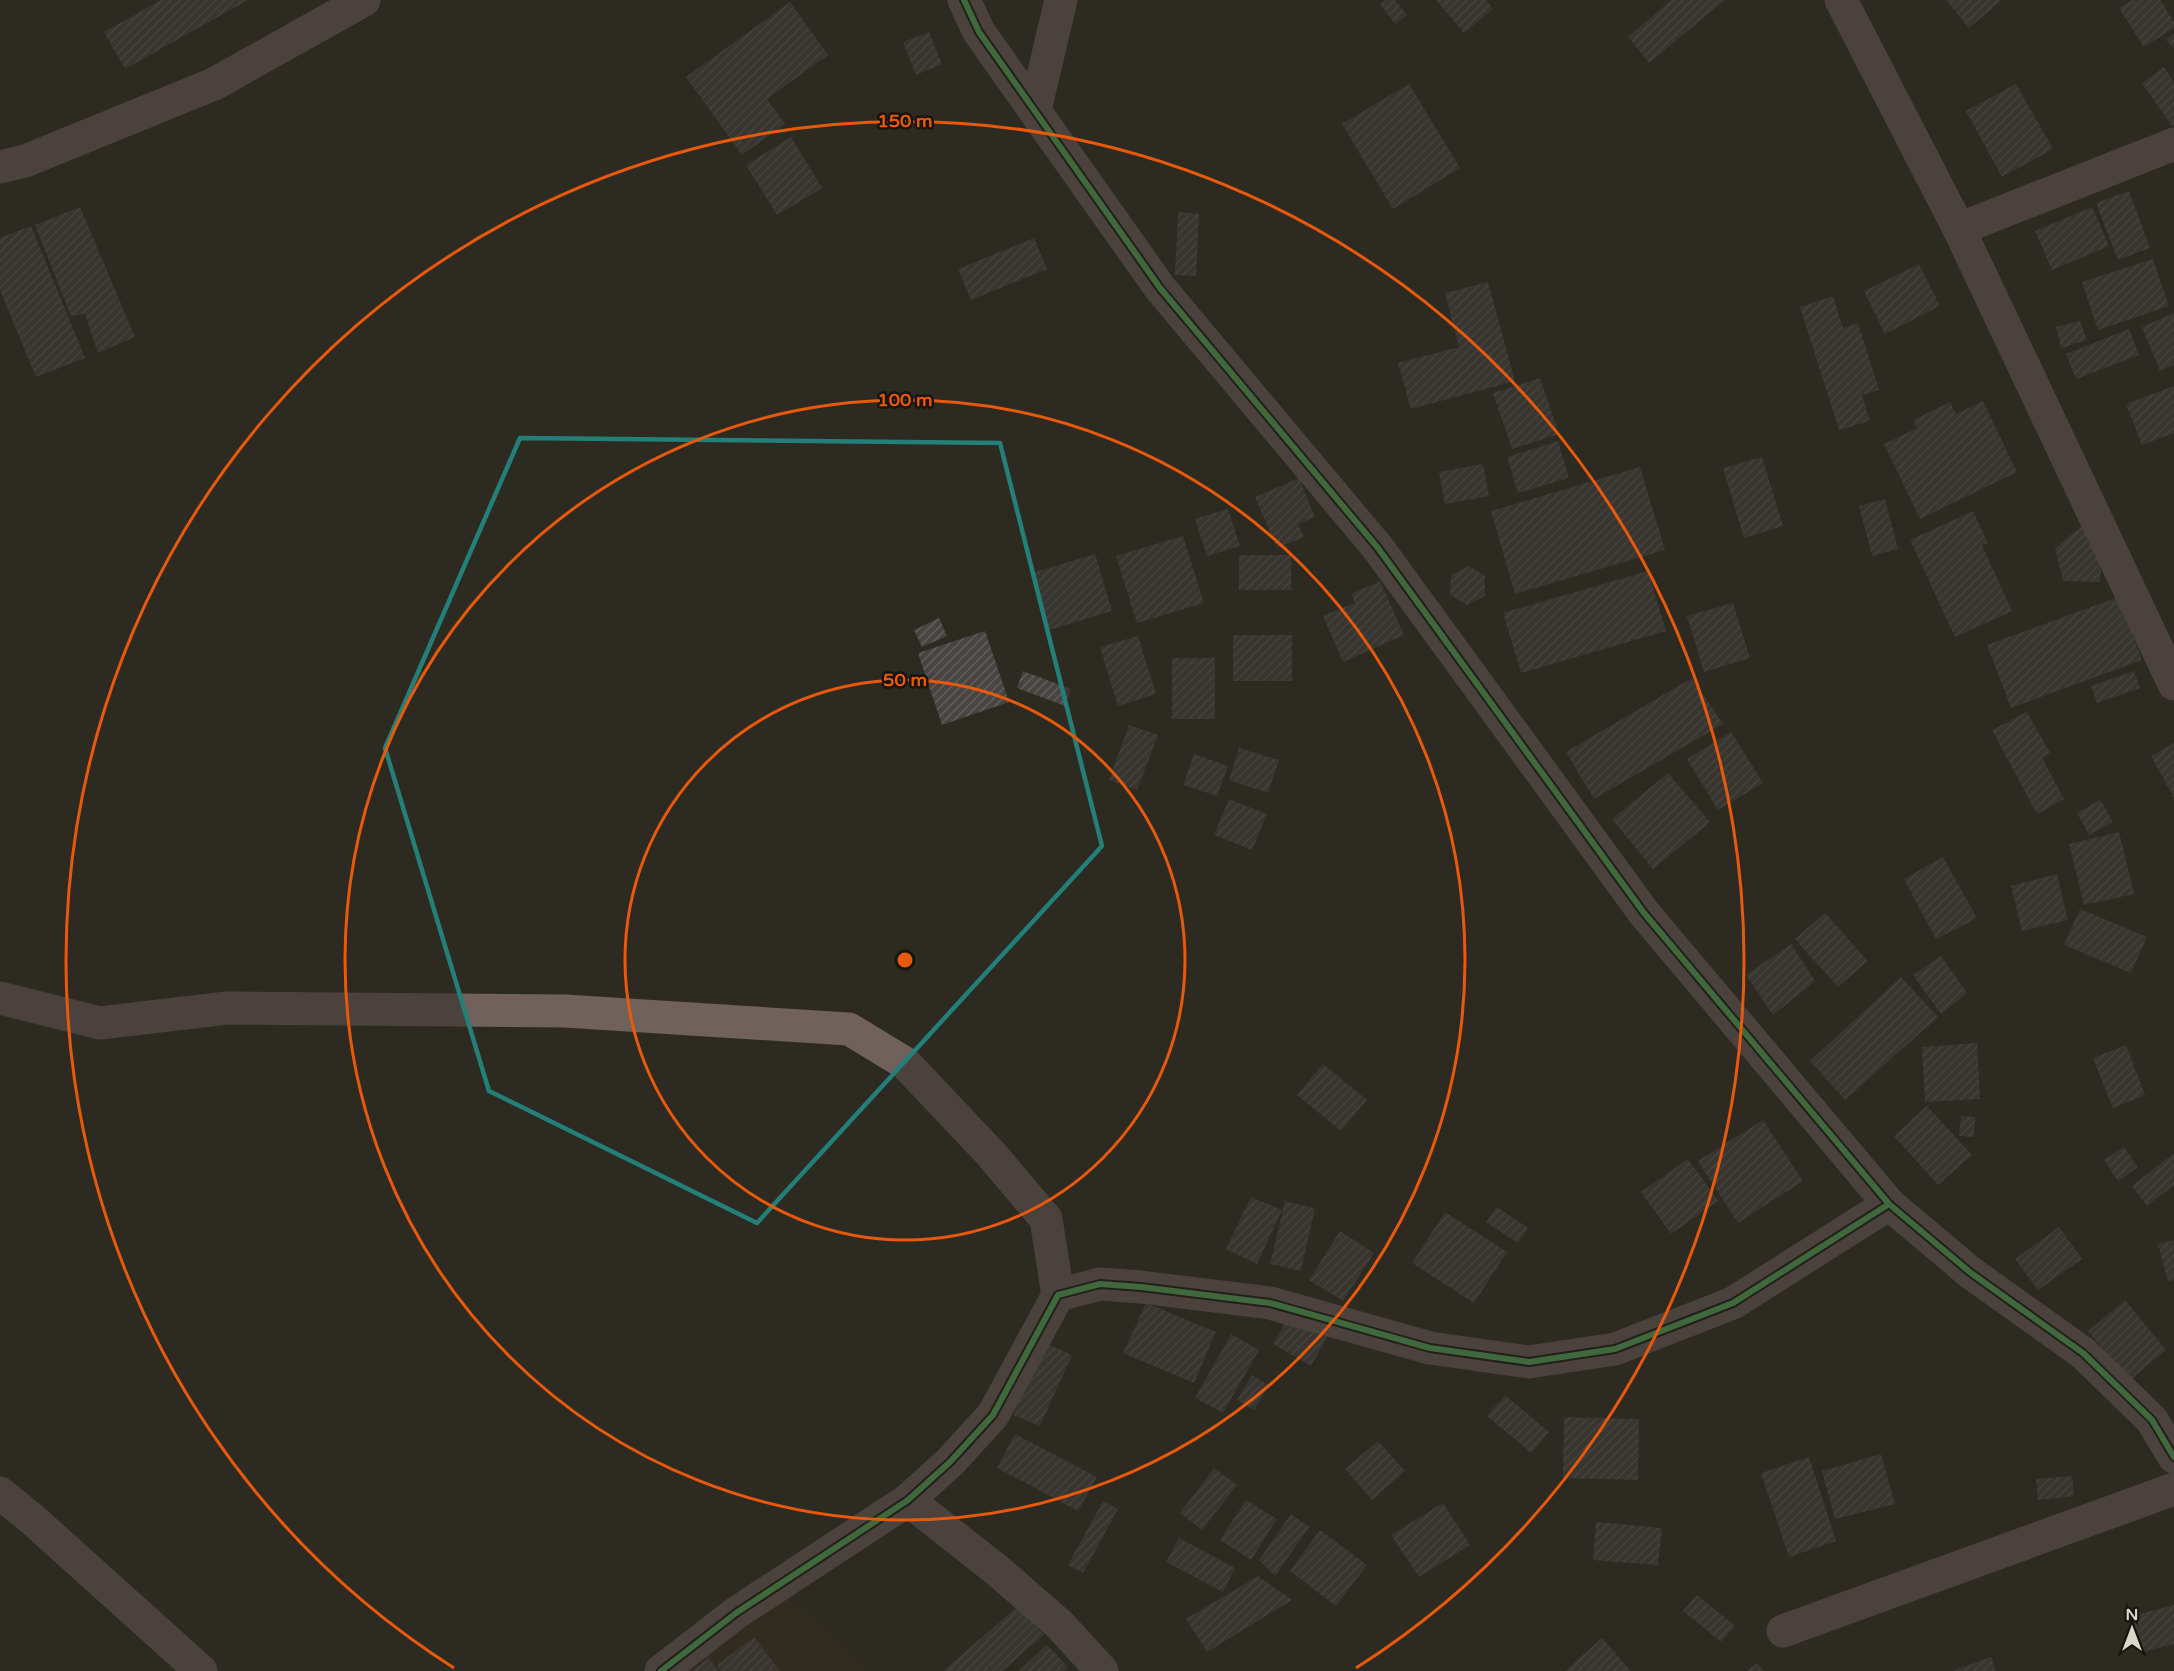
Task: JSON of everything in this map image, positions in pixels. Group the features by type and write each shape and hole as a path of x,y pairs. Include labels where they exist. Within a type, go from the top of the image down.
{"street":[{"path":"0,167 25,161 214,84 364,0"},
{"path":"964,0 979,32 1160,288 1378,548 1644,913 1889,1204 1971,1273 2083,1353 2152,1420 2174,1456"},
{"path":"1035,110 1061,0"},
{"path":"1841,0 1959,229 2174,684"},
{"path":"1959,229 2174,144"},
{"path":"0,998 100,1023 227,1008 565,1011 849,1029 904,1063 991,1154 1046,1219 1058,1295 993,1415 950,1462 908,1500 736,1613 661,1671"},
{"path":"1058,1295 1100,1284 1270,1303 1430,1348 1529,1362 1615,1348 1733,1303 1889,1204"},
{"path":"1783,1631 2174,1489"},
{"path":"0,1493 201,1671"},
{"path":"908,1500 998,1571 1060,1624 1102,1671"}],"highlighted area":[{"path":"520,438 1000,443 1102,846 757,1223 489,1091 385,748"}],"shaded area":[{"path":"785,1593 869,1671 685,1671"}],"building":[{"path":"161,0 248,0 125,69 104,32"},
{"path":"1386,0 1395,0 1407,15 1395,24 1380,4"},
{"path":"1436,0 1486,0 1493,9 1464,33"},
{"path":"1671,0 1725,0 1649,63 1628,37"},
{"path":"1946,0 2002,0 1969,28"},
{"path":"2132,0 2160,0 2174,22 2174,28 2144,47 2119,8"},
{"path":"790,2 828,55 767,99 785,124 742,155 686,77"},
{"path":"929,32 942,64 916,75 903,42"},
{"path":"2174,33 2174,48 2166,40"},
{"path":"2164,67 2174,82 2174,124 2172,126 2142,83"},
{"path":"1409,84 1460,168 1393,209 1342,124"},
{"path":"2016,84 2053,149 2002,177 1966,111"},
{"path":"791,137 822,188 777,215 746,165"},
{"path":"2129,191 2150,248 2118,260 2096,203"},
{"path":"80,207 135,337 98,353 85,314 71,316 35,225"},
{"path":"2092,207 2109,246 2052,270 2035,231"},
{"path":"1178,212 1199,214 1196,276 1175,275"},
{"path":"31,226 85,358 36,377 0,290 0,238"},
{"path":"1034,238 1047,269 971,300 958,269"},
{"path":"2153,259 2169,306 2098,330 2082,282"},
{"path":"1919,264 1940,306 1885,334 1864,291"},
{"path":"1488,282 1515,381 1411,409 1398,363 1459,347 1445,293"},
{"path":"1833,296 1843,328 1858,323 1879,390 1862,395 1870,421 1839,430 1800,307"},
{"path":"2174,313 2174,365 2160,371 2142,327"},
{"path":"2080,321 2087,340 2061,348 2056,327"},
{"path":"2129,329 2139,355 2076,379 2066,354"},
{"path":"1540,378 1559,434 1512,449 1493,393"},
{"path":"2174,386 2174,433 2142,445 2126,404"},
{"path":"1983,401 2017,472 1920,519 1884,444 1917,428 1913,420 1950,402 1956,414"},
{"path":"1558,441 1569,478 1518,493 1507,457"},
{"path":"1762,457 1783,526 1744,538 1723,468"},
{"path":"1483,464 1489,496 1445,504 1439,472"},
{"path":"1640,467 1665,550 1515,594 1491,511"},
{"path":"1299,478 1315,517 1298,524 1304,537 1277,548 1255,497"},
{"path":"1885,499 1898,549 1872,556 1859,506"},
{"path":"1228,509 1240,546 1207,556 1195,519"},
{"path":"1973,511 1988,543 1982,545 2012,611 1955,637 1910,540"},
{"path":"2084,524 2103,548 2100,582 2063,581 2055,548"},
{"path":"1183,536 1204,603 1137,623 1116,556"},
{"path":"1095,554 1112,611 1049,630 1032,573"},
{"path":"1239,555 1291,555 1291,590 1239,590"},
{"path":"1469,566 1485,576 1485,596 1467,605 1450,595 1451,575"},
{"path":"1648,571 1666,631 1521,673 1503,613"},
{"path":"1380,581 1404,635 1343,662 1323,616 1355,603 1351,594"},
{"path":"2118,597 2142,660 2011,708 1987,645"},
{"path":"1733,603 1750,658 1704,672 1687,616"},
{"path":"939,618 947,636 922,647 914,630"},
{"path":"985,631 1009,702 942,725 918,653"},
{"path":"1233,635 1292,635 1292,681 1233,681"},
{"path":"1138,636 1156,694 1118,706 1100,647"},
{"path":"1172,658 1215,658 1215,719 1172,719"},
{"path":"1023,671 1071,689 1065,706 1017,688"},
{"path":"2134,671 2140,688 2097,703 2091,686"},
{"path":"1692,678 1723,724 1594,799 1566,752"},
{"path":"2027,712 2050,753 2042,758 2064,799 2037,814 1992,730"},
{"path":"1129,725 1158,735 1137,790 1109,780"},
{"path":"1731,732 1763,783 1718,810 1687,759"},
{"path":"2174,743 2174,798 2151,756"},
{"path":"1239,748 1279,760 1268,793 1229,780"},
{"path":"1194,754 1228,766 1217,796 1183,785"},
{"path":"1668,773 1710,822 1653,869 1612,819"},
{"path":"1229,799 1267,814 1252,850 1214,835"},
{"path":"2100,800 2113,822 2089,835 2077,813"},
{"path":"2119,832 2134,894 2084,905 2069,844"},
{"path":"1943,857 1977,918 1936,939 1904,879"},
{"path":"2057,874 2068,920 2022,931 2011,886"},
{"path":"2080,909 2147,937 2131,973 2064,945"},
{"path":"1825,913 1868,961 1838,987 1795,939"},
{"path":"1791,944 1815,981 1773,1015 1746,975"},
{"path":"1941,956 1967,993 1941,1014 1913,975"},
{"path":"1901,977 1938,1017 1845,1100 1810,1061"},
{"path":"1977,1043 1980,1099 1925,1102 1922,1047"},
{"path":"2126,1045 2145,1095 2113,1108 2093,1058"},
{"path":"1323,1064 1367,1100 1341,1131 1297,1095"},
{"path":"1927,1106 1972,1155 1938,1185 1894,1136"},
{"path":"1961,1116 1975,1117 1974,1137 1959,1136"},
{"path":"1763,1120 1803,1181 1738,1223 1698,1161"},
{"path":"2124,1147 2138,1167 2118,1181 2104,1160"},
{"path":"2174,1153 2174,1185 2147,1206 2132,1186"},
{"path":"1688,1159 1718,1201 1671,1234 1641,1192"},
{"path":"1251,1197 1282,1210 1257,1264 1226,1249"},
{"path":"1285,1201 1315,1208 1301,1271 1270,1264"},
{"path":"1497,1207 1528,1228 1518,1243 1486,1222"},
{"path":"1445,1212 1507,1252 1474,1303 1412,1263"},
{"path":"2059,1227 2082,1259 2038,1290 2015,1259"},
{"path":"1340,1231 1374,1253 1343,1301 1309,1280"},
{"path":"2174,1240 2174,1280 2168,1282 2158,1244"},
{"path":"2125,1300 2166,1350 2129,1381 2088,1331"},
{"path":"1146,1303 1216,1332 1194,1383 1123,1353"},
{"path":"1291,1313 1328,1335 1311,1366 1273,1344"},
{"path":"1231,1334 1259,1350 1223,1413 1195,1398"},
{"path":"1045,1343 1072,1355 1040,1426 1013,1415"},
{"path":"1252,1375 1269,1386 1254,1410 1237,1400"},
{"path":"1505,1395 1549,1432 1531,1453 1487,1416"},
{"path":"1564,1417 1639,1419 1638,1480 1563,1478"},
{"path":"1015,1434 1097,1477 1078,1511 997,1468"},
{"path":"1378,1441 1405,1471 1372,1500 1345,1469"},
{"path":"1881,1454 1895,1504 1835,1519 1822,1471"},
{"path":"1809,1457 1836,1541 1789,1557 1761,1473"},
{"path":"1214,1468 1237,1485 1202,1530 1180,1513"},
{"path":"2072,1476 2074,1496 2038,1500 2036,1479"},
{"path":"1246,1500 1277,1519 1251,1560 1220,1540"},
{"path":"1103,1501 1118,1509 1083,1573 1068,1565"},
{"path":"1443,1503 1470,1545 1419,1577 1391,1535"},
{"path":"1291,1514 1309,1527 1275,1576 1259,1560"},
{"path":"1596,1522 1662,1528 1658,1565 1593,1560"},
{"path":"1320,1530 1367,1565 1336,1606 1290,1571"},
{"path":"1179,1538 1235,1568 1223,1592 1166,1562"},
{"path":"1258,1576 1292,1600 1207,1652 1186,1619"},
{"path":"1697,1595 1735,1626 1721,1642 1683,1611"},
{"path":"2174,1605 2174,1644 2142,1652 2132,1616"},
{"path":"1018,1606 1044,1635 1002,1671 943,1671"},
{"path":"754,1637 780,1671 721,1671 717,1665"},
{"path":"1602,1638 1631,1671 1565,1671"},
{"path":"1047,1645 1068,1667 1063,1671 1019,1671"},
{"path":"1991,1657 1996,1671 1953,1671"},
{"path":"709,1658 718,1671 691,1671"},
{"path":"1757,1663 1764,1671 1747,1671"}],"cycle path":[{"path":"964,0 979,32 1160,288 1378,548 1644,913 1889,1204 1971,1273 2083,1353 2152,1420 2174,1457"},
{"path":"661,1671 736,1613 908,1500 950,1462 993,1415 1058,1295 1100,1284 1270,1303 1430,1348 1529,1362 1615,1349 1733,1303 1889,1204"}]}
